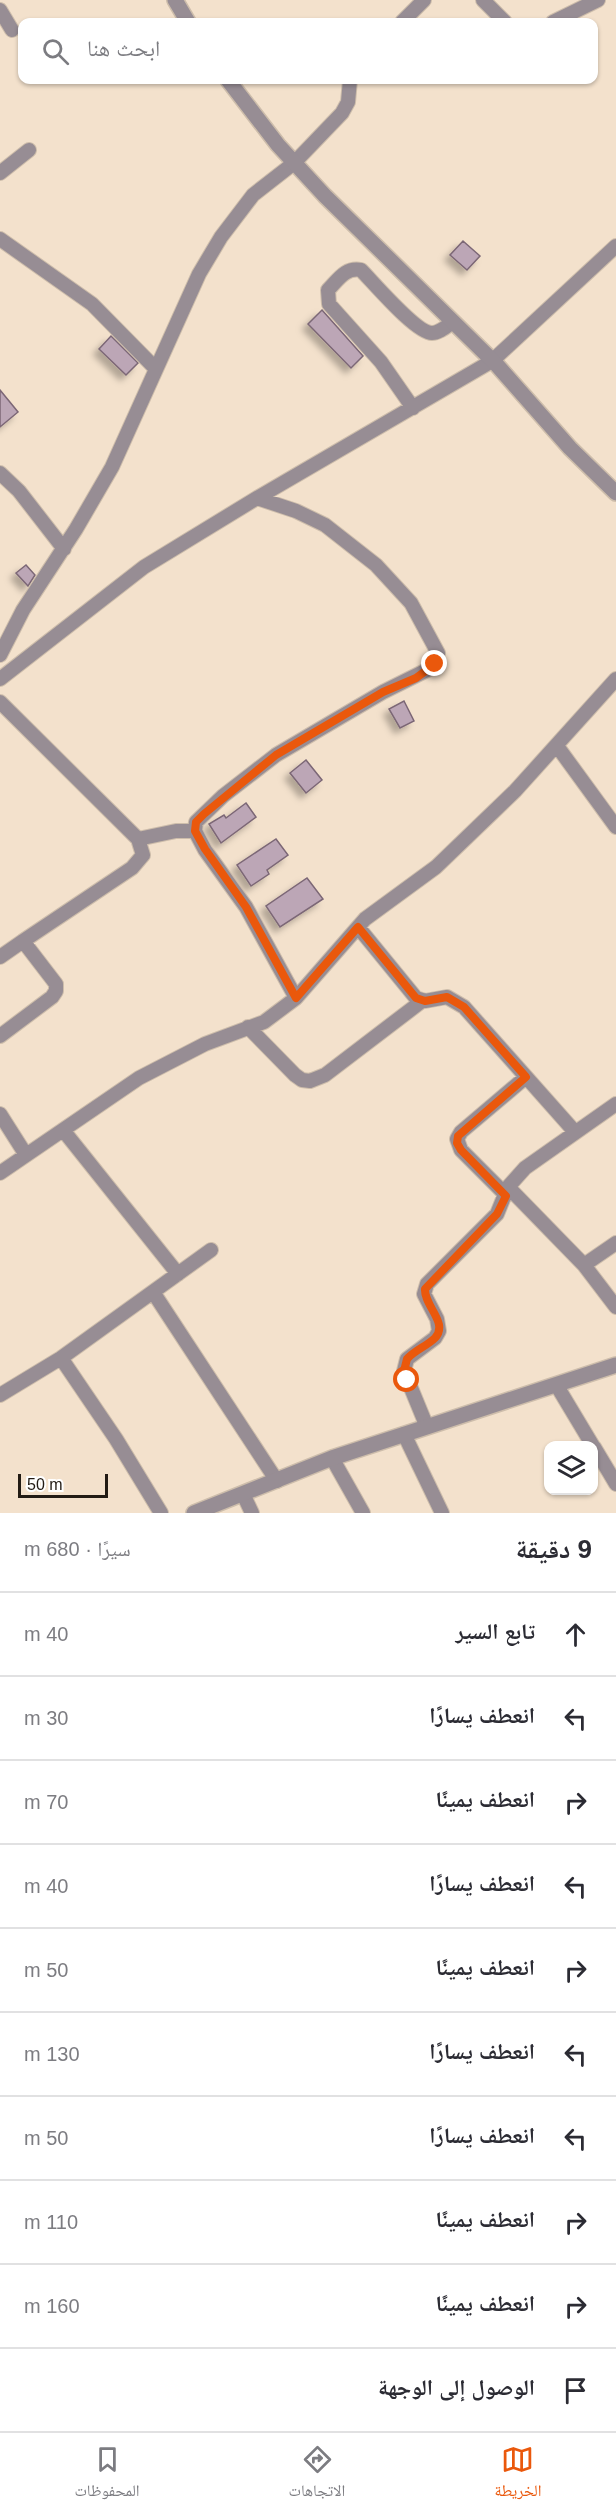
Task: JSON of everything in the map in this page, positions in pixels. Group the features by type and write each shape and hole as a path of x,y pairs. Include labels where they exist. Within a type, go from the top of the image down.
{"street":[{"path":"175,0 186,18"},
{"path":"406,18 424,0"},
{"path":"483,0 501,18"},
{"path":"561,18 598,0"},
{"path":"0,10 12,30"},
{"path":"231,84 278,146 294,163 492,361 570,448 616,493"},
{"path":"0,655 23,610 64,549 112,467 199,274 221,237 253,195 294,163 342,113 348,102 350,84"},
{"path":"0,173 29,150"},
{"path":"0,239 92,304 155,368"},
{"path":"0,679 144,567 257,498 492,361 616,246"},
{"path":"413,408 381,362 329,304 328,290 346,271 354,268 361,270 415,325 427,332 434,333 453,322"},
{"path":"0,473 19,491 64,549"},
{"path":"257,498 297,511 325,525 376,565 411,603 437,647 438,658 431,668 416,678 383,692 276,755 196,822 195,831 205,849 246,907 296,998"},
{"path":"0,624 9,636"},
{"path":"0,1173 159,1067 205,1044 273,1016 296,998 358,927 378,908 436,867 515,791 616,679"},
{"path":"0,702 138,839 143,855 140,861 0,957"},
{"path":"557,746 616,826"},
{"path":"138,839 176,831 195,831"},
{"path":"358,927 412,994 422,1001"},
{"path":"0,1036 52,997 56,991 56,984 23,941"},
{"path":"248,1027 295,1075 302,1080 310,1081 335,1068 422,1001 447,997 464,1007 575,1132"},
{"path":"526,1077 461,1132 457,1139 461,1150 584,1265 616,1307"},
{"path":"427,1426 404,1371 407,1359 435,1338 439,1331 440,1326 426,1300 425,1289 497,1214 507,1191 525,1168 616,1104"},
{"path":"0,1114 26,1155"},
{"path":"63,1130 178,1274"},
{"path":"584,1265 616,1243"},
{"path":"0,1395 60,1358 211,1250"},
{"path":"153,1292 276,1481"},
{"path":"60,1358 116,1439 162,1513"},
{"path":"194,1513 332,1458 616,1365"},
{"path":"557,1386 590,1441"},
{"path":"404,1434 442,1513"},
{"path":"598,1454 616,1484"},
{"path":"332,1458 363,1513"},
{"path":"243,1494 252,1513"}],"building":[{"path":"463,241 480,256 467,270 450,255"},
{"path":"322,310 363,356 351,368 308,324"},
{"path":"111,336 138,363 126,375 99,349"},
{"path":"0,390 18,412 0,427"},
{"path":"26,565 35,575 28,586 16,573"},
{"path":"404,701 414,721 400,728 389,709"},
{"path":"306,760 322,780 306,793 290,773"},
{"path":"246,803 256,817 221,843 209,824 224,815 226,818"},
{"path":"276,839 288,855 267,870 269,874 251,886 237,865"},
{"path":"307,878 323,899 280,927 266,906"}],"route":[{"path":"407,1380 404,1371 407,1359 435,1338 440,1326 426,1300 425,1289 483,1231 497,1214 506,1196 461,1150 457,1143 458,1136 526,1077 464,1007 447,997 425,1001 416,998 358,927 296,998 246,907 195,831 196,822 223,796 276,755 383,692 416,678 435,664"}]}
